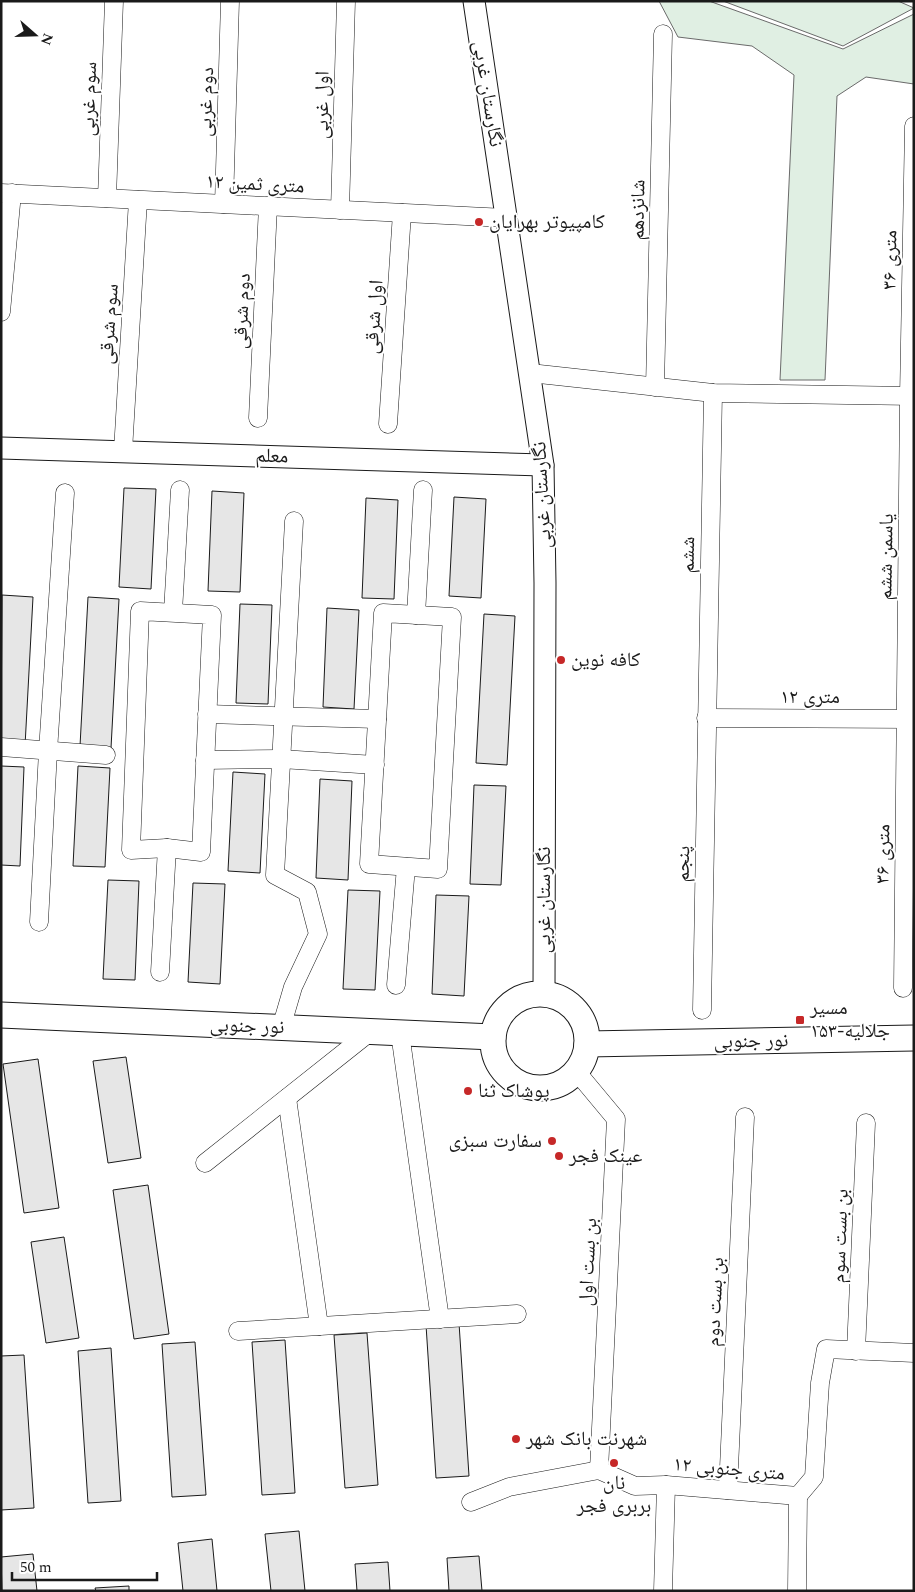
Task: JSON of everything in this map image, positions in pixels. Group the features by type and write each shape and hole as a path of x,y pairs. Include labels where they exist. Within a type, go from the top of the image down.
{"main road":[{"path":"544,994 558,997 571,1005 580,1016 586,1029 587,1044 584,1059 576,1072 565,1081 552,1087 537,1089 522,1085 509,1078 500,1066 494,1052 493,1037 496,1022 504,1010 516,1000 529,995 544,994"},
{"name":"نور جنوبی","path":"1,1016 493,1037"},
{"name":"نور جنوبی","path":"587,1044 914,1038"}],"street":[{"name":"سوم غربی","path":"107,198 114,1"},
{"name":"دوم غربی","path":"224,204 230,1"},
{"name":"اول غربی","path":"340,210 346,1"},
{"name":"نگارستان غربی","path":"474,1 544,465 544,994"},
{"name":"شانزدهم","path":"655,387 663,34"},
{"name":"۳۶ متری","path":"911,396 914,126"},
{"name":"۱۲ متری ثمین","path":"7,193 506,218"},
{"path":"1,312 7,193"},
{"name":"سوم شرقی","path":"123,451 138,200"},
{"name":"دوم شرقی","path":"258,418 268,206"},
{"name":"اول شرقی","path":"388,424 402,213"},
{"path":"530,373 713,393 911,396"},
{"name":"ششم","path":"706,718 713,393"},
{"name":"یاسمن ششم","path":"910,719 911,396"},
{"name":"معلم","path":"1,448 544,465"},
{"path":"173,612 180,490"},
{"path":"416,615 423,490"},
{"path":"39,922 48,751 66,493"},
{"path":"281,1028 293,988 318,934 306,892 275,875 294,521"},
{"path":"140,611 212,615 207,714 201,852 167,848 130,850 140,611"},
{"path":"383,613 416,615 452,617 438,869 369,864 383,613"},
{"path":"207,714 377,719"},
{"name":"۱۲ متری","path":"706,718 910,719"},
{"name":"پنجم","path":"702,1010 706,718"},
{"name":"۳۶ متری","path":"903,988 910,719"},
{"path":"1,747 106,755"},
{"path":"205,760 281,759 375,765"},
{"path":"160,972 167,848"},
{"path":"396,984 406,867"},
{"path":"205,1163 370,1032"},
{"path":"400,1033 440,1319"},
{"name":"بن بست اول","path":"576,1072 616,1119 599,1470"},
{"path":"286,1098 320,1326"},
{"name":"بن بست دوم","path":"728,1490 745,1117"},
{"name":"بن بست سوم","path":"856,1351 866,1123"},
{"path":"238,1331 517,1314"},
{"name":"۱۲ متری جنوبی","path":"599,1470 636,1486 666,1485 798,1496 814,1477 820,1383 826,1349 914,1353"},
{"path":"471,1502 510,1487 599,1470"},
{"path":"664,1591 666,1485"},
{"path":"798,1496 798,1591"}],"green space":[{"path":"659,1 709,1 843,49 914,14 914,84 866,77 837,96 825,380 780,380 794,75 752,46 678,37"},
{"path":"723,1 898,1 914,8 843,46"}],"building":[{"path":"124,488 156,489 151,589 119,587"},
{"path":"212,491 244,493 240,592 208,591"},
{"path":"454,497 486,499 481,598 449,596"},
{"path":"366,498 398,500 394,599 362,598"},
{"path":"2,595 33,597 25,746 1,745"},
{"path":"88,597 119,599 111,748 80,746"},
{"path":"240,604 272,605 268,704 236,703"},
{"path":"327,608 359,610 354,709 323,707"},
{"path":"484,614 515,616 507,765 476,763"},
{"path":"1,766 24,767 20,866 1,865"},
{"path":"78,766 110,768 105,867 73,866"},
{"path":"233,772 265,774 260,873 228,871"},
{"path":"320,779 352,781 348,880 316,878"},
{"path":"474,785 506,786 501,885 470,884"},
{"path":"108,880 139,881 135,980 103,979"},
{"path":"193,883 225,884 220,984 188,982"},
{"path":"348,890 380,891 375,990 343,989"},
{"path":"436,895 469,896 464,996 432,994"},
{"path":"126,1057 141,1158 108,1163 93,1061"},
{"path":"38,1059 59,1208 24,1213 3,1064"},
{"path":"148,1185 169,1334 134,1339 113,1190"},
{"path":"64,1237 79,1338 46,1343 31,1242"},
{"path":"459,1323 469,1476 436,1478 426,1325"},
{"path":"367,1333 378,1485 345,1488 334,1335"},
{"path":"285,1340 295,1493 262,1495 252,1342"},
{"path":"195,1342 206,1495 172,1497 162,1344"},
{"path":"111,1348 121,1501 88,1503 78,1351"},
{"path":"24,1355 34,1508 1,1510 1,1356"},
{"path":"299,1531 305,1591 271,1591 265,1534"},
{"path":"212,1539 217,1591 183,1591 178,1543"},
{"path":"33,1554 37,1591 2,1591 1,1557"},
{"path":"479,1556 482,1591 449,1591 447,1558"},
{"path":"388,1562 390,1591 357,1591 355,1564"},
{"path":"129,1586 129,1591 96,1591 95,1588"}],"place":[{"name":"کامپیوتر بهرایان","path":"479,222"},
{"name":"کافه نوین","path":"561,660"},
{"name":"مسیر ۱۵۳-جلالیه","path":"800,1020"},
{"name":"پوشاک ثنا","path":"468,1091"},
{"name":"سفارت سبزی","path":"552,1141"},
{"name":"عینک فجر","path":"559,1156"},
{"name":"شهرنت بانک شهر","path":"516,1439"},
{"name":"نان بربری فجر","path":"614,1463"}]}
